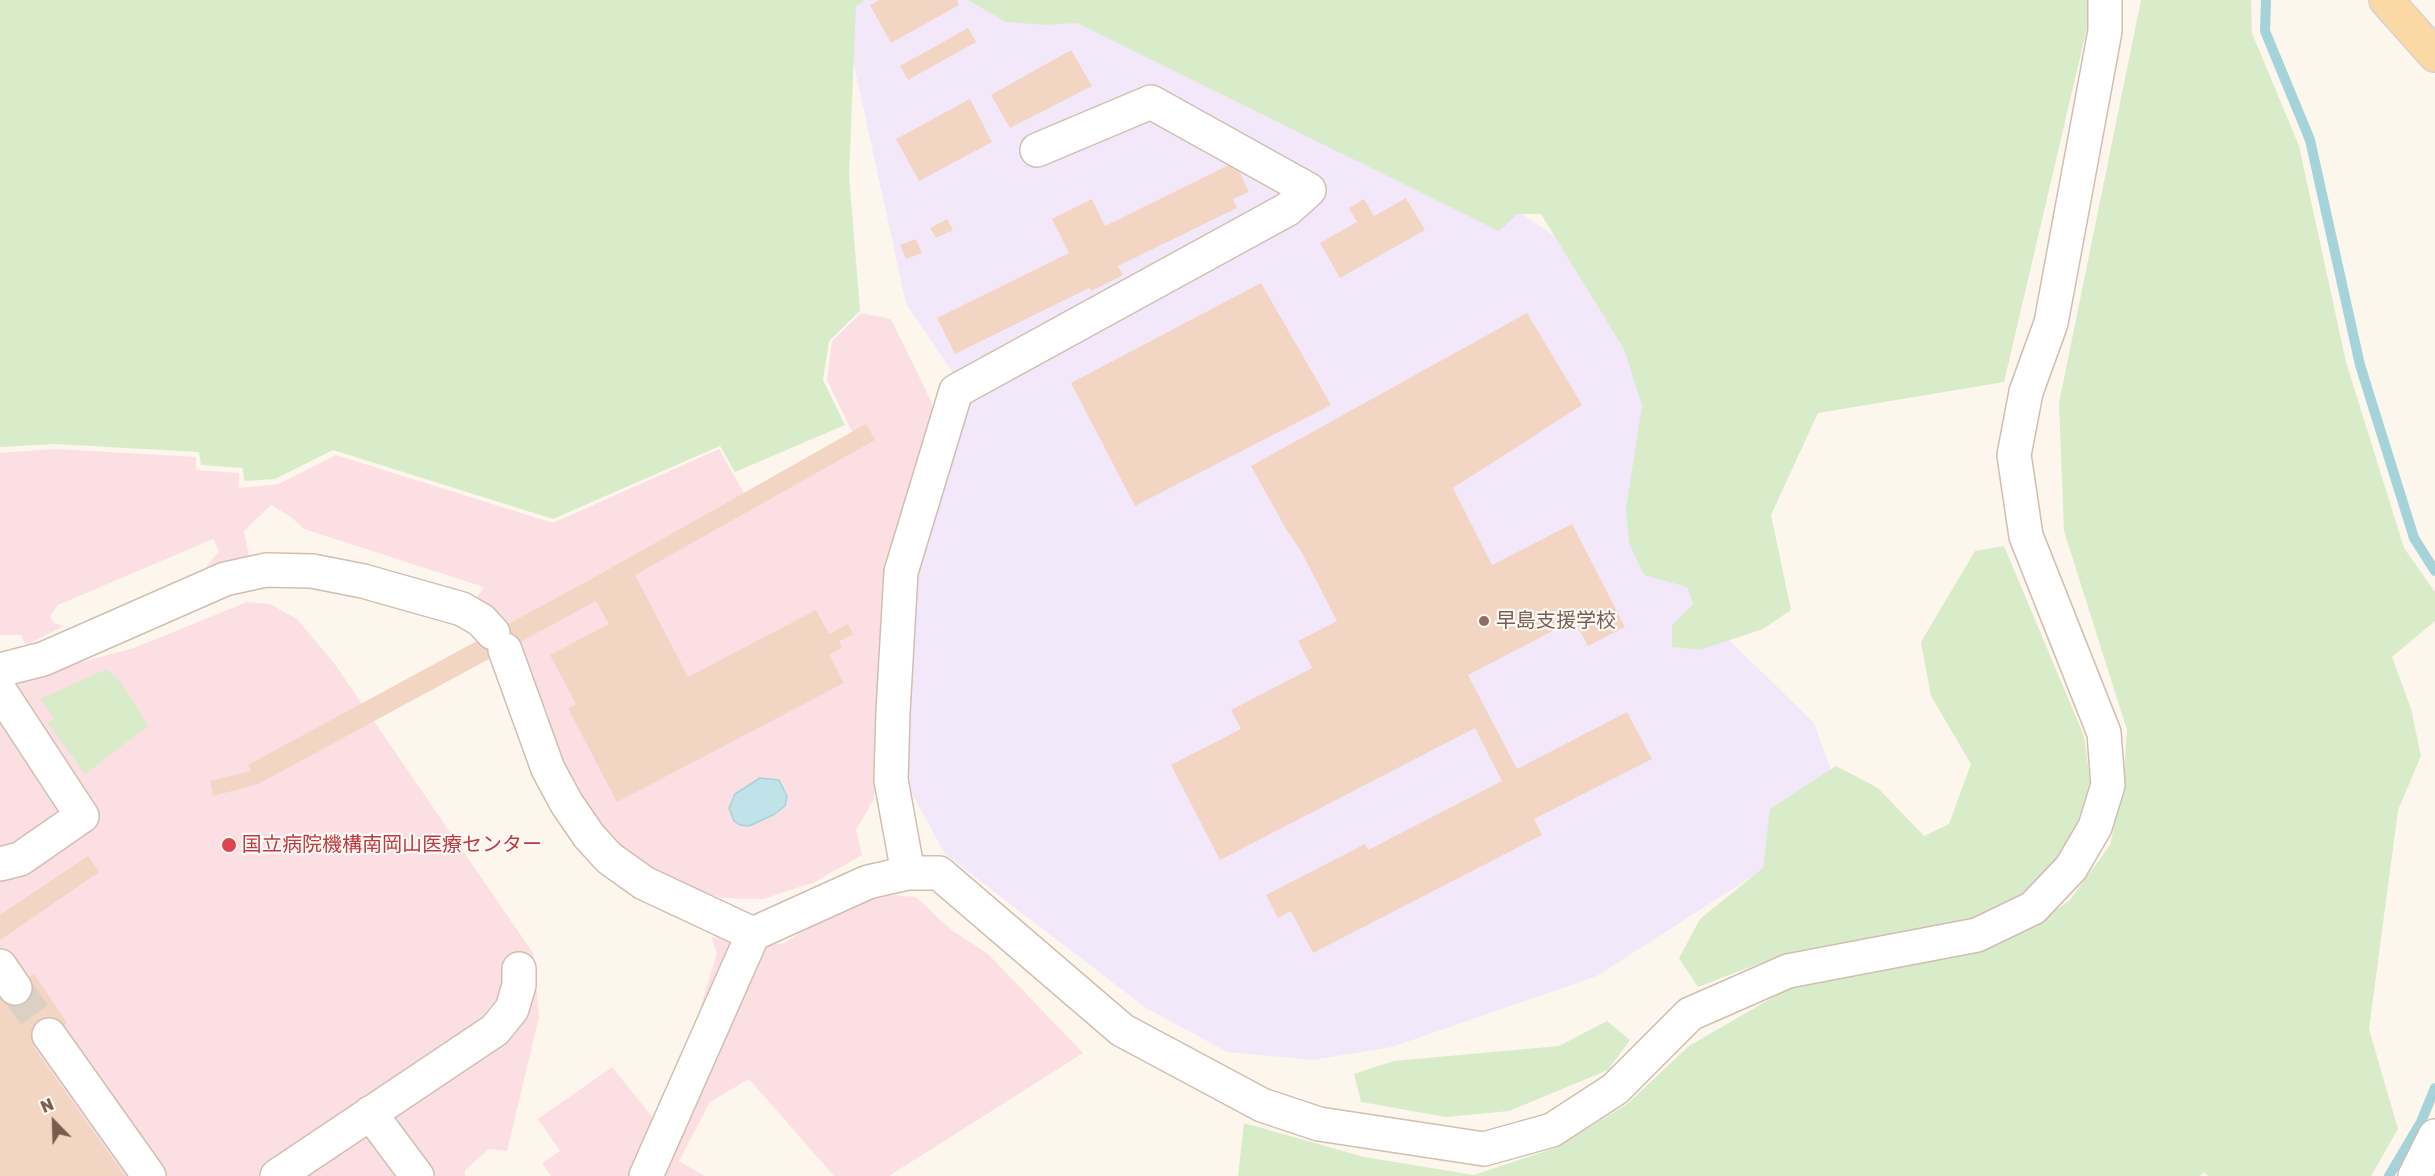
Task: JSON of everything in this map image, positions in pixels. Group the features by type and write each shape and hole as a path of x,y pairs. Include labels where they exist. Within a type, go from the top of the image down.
{"main road":[{"path":"2386,0 2435,55"}],"street":[{"path":"646,1176 753,934 867,882 908,873 939,873 1122,1030 1262,1105 1319,1124 1484,1149 1552,1130 1615,1089 1690,1014 1788,971 1977,935 2033,908 2071,868 2095,827 2108,785 2104,733 2026,536 2014,455 2026,392 2051,323 2105,31 2105,0"},
{"path":"908,873 891,780 892,712 901,572 956,391 1288,209 1309,190 1151,102 1037,150"},
{"path":"0,670 43,659 225,579 266,570 312,571 363,581 462,609 482,620 499,642 548,769 567,804 589,836 609,858 644,883 753,934"},
{"path":"0,691 81,816 20,859 0,864"},
{"path":"277,1176 495,1030 512,1009 519,985 519,969"},
{"path":"50,1035 149,1176"},
{"path":"370,1113 417,1176"},
{"path":"2415,1176 2435,1136"}],"shaded area":[{"path":"840,0 1115,0 1349,96 1598,266 1657,419 1708,619 1814,723 1840,794 1804,843 1597,976 1392,1047 1313,1060 1227,1052 1146,1008 945,854 902,775 907,661 921,541 971,399 906,304"},
{"name":"国立病院機構南岡山医療センター","path":"861,313 891,319 931,401 936,424 889,592 874,799 856,830 862,855 815,882 763,899 722,898 681,885 630,858 586,808 476,599 484,587 304,529 291,517 271,505 244,531 249,557 206,567 219,551 213,539 58,605 50,616 54,623 64,626 26,645 21,635 0,635 0,453 55,449 196,457 196,470 239,473 239,488 279,484 336,455 553,523 719,449 744,493 852,432 827,380 832,341"},
{"name":"国立病院機構南岡山医療センター","path":"247,602 270,604 297,619 334,663 533,953 539,1017 507,1151 489,1149 465,1170 465,1176 0,1176 0,684 134,648"},
{"path":"893,895 916,897 950,929 988,954 1083,1053 889,1176 834,1176 749,1079 710,1102 679,1161 705,1176 551,1176 542,1163 560,1151 538,1119 612,1067 654,1119 678,1082 717,953 711,937 782,944 837,911"}],"green space":[{"path":"0,0 865,0 856,6 849,175 860,311 829,341 823,380 845,425 735,472 720,446 553,519 333,450 275,479 244,481 243,468 201,465 199,452 54,444 0,447"},
{"path":"968,0 2088,0 2089,19 2004,382 1818,413 1771,515 1791,610 1763,629 1700,650 1672,647 1672,625 1693,604 1687,587 1644,575 1629,543 1626,509 1642,405 1624,349 1541,214 1517,214 1499,231 1077,23 1045,25 1006,22"},
{"path":"2141,0 2251,0 2252,33 2299,146 2346,362 2404,548 2435,592 2435,621 2392,657 2411,709 2421,756 2398,810 2369,1029 2398,1129 2371,1176 2208,1176 2204,1172 2200,1176 1238,1176 1244,1123 1364,1157 1474,1175 1555,1148 1627,1104 1689,1046 1789,988 1973,951 2025,932 2070,900 2110,845 2123,784 2127,730 2064,531 2059,403"},
{"path":"2004,546 2084,736 2092,794 2069,845 2021,898 1966,923 1776,957 1698,987 1679,958 1700,919 1763,868 1770,809 1836,766 1878,788 1924,836 1949,824 1971,764 1931,696 1921,642 1975,551"},
{"path":"107,669 122,684 148,726 85,774 48,723 54,718 40,699"},
{"path":"1607,1021 1630,1040 1608,1070 1509,1111 1446,1117 1361,1102 1354,1074 1378,1066 1394,1061 1559,1046"}],"water":[{"path":"760,778 779,780 787,796 785,806 773,815 749,826 740,825 734,821 729,808 735,794"}],"building":[{"path":"879,0 957,0 959,5 891,43 870,5"},
{"path":"968,28 976,42 908,80 900,66"},
{"path":"1071,50 1092,86 1010,128 991,95"},
{"path":"970,99 992,142 919,181 896,139"},
{"path":"1235,162 1249,192 1233,199 1237,208 1118,266 1123,275 1091,291 1089,288 955,354 937,318 1069,253 1052,219 1092,199 1105,226"},
{"path":"1406,198 1425,230 1340,278 1320,243 1357,222 1349,208 1364,199 1374,216"},
{"path":"947,219 953,230 936,238 930,228"},
{"path":"916,239 922,253 906,259 900,245"},
{"path":"1261,283 1331,405 1135,506 1071,383"},
{"path":"1527,313 1582,405 1453,488 1492,565 1572,524 1625,627 1588,646 1574,620 1468,675 1517,769 1627,712 1652,759 1534,819 1542,835 1313,953 1291,911 1278,918 1266,895 1365,844 1368,850 1502,781 1475,728 1220,860 1171,765 1241,729 1231,710 1312,668 1298,641 1337,621 1301,551 1251,466"},
{"path":"866,424 875,440 635,575 688,677 816,610 829,634 848,624 853,634 839,641 842,648 829,655 844,683 617,802 568,708 576,704 550,655 609,624 596,601 258,784 213,796 210,781 251,771 248,765 595,577"},
{"path":"88,856 99,872 0,940 0,915"},
{"path":"34,974 67,1023 33,1046 125,1176 0,1176 0,995 1,997"}],"waterway":[{"path":"2266,0 2265,31 2310,140 2360,365 2414,538 2435,571"},
{"path":"2389,1176 2421,1122 2435,1088"}],"tunnel":[{"path":"15,988 49,1035"}],"place":[{"name":"早島支援学校","path":"1484,621"},
{"name":"国立病院機構南岡山医療センター","path":"229,845"}]}
